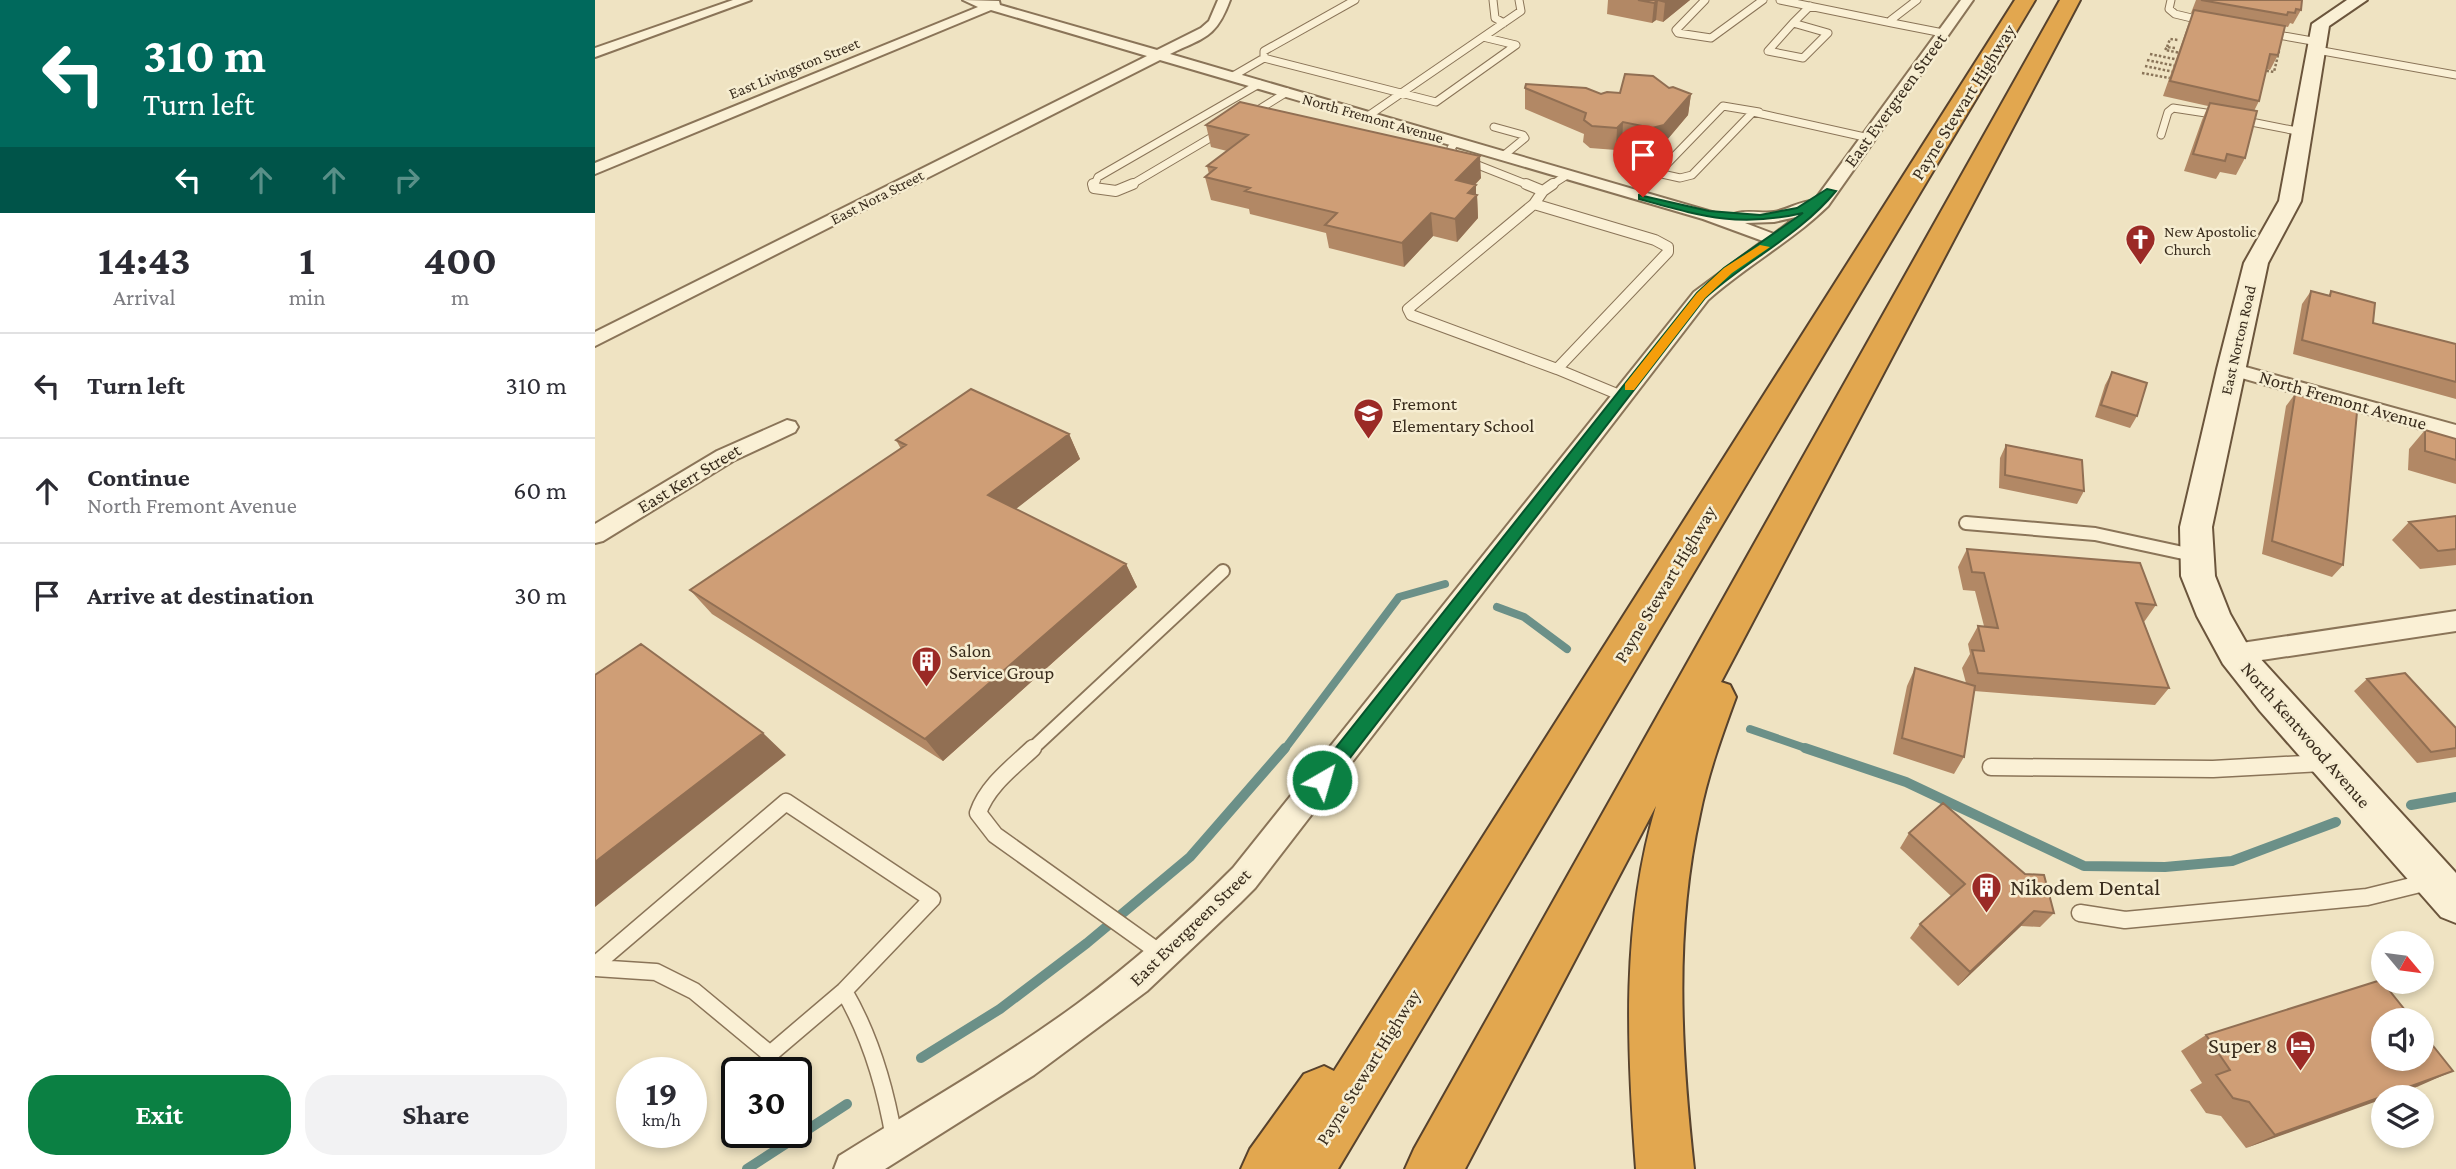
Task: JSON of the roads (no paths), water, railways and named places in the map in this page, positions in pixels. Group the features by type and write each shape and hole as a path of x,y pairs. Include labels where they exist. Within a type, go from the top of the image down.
{"highway":[{"name":"Payne Stewart Highway","path":"1305,1169 2025,0"},
{"name":"Payne Stewart Highway","path":"1434,1169 2070,0"},
{"path":"1665,1169 1656,1052 1655,988 1663,874 1674,815 1698,737 1802,492"},
{"path":"1270,1169 1528,807"}],"main road":[{"name":"East Norton Road","path":"2197,550 2196,527 2256,263 2290,201 2317,46 2324,21 2359,0"},
{"name":"North Kentwood Avenue","path":"2197,550 2198,576 2205,596 2235,654 2445,892"}],"street":[{"path":"595,52 745,0"},
{"name":"North Fremont Avenue","path":"969,0 1709,215 1775,240"},
{"name":"East Livingston Street","path":"595,169 1006,0"},
{"name":"East Nora Street","path":"595,340 1206,31 1215,23 1224,0"},
{"name":"East Evergreen Street","path":"852,1169 1070,1030 1164,956 1244,878 1701,296 1728,271 1812,213 1831,191 1967,0"},
{"path":"1709,215 1760,218 1781,216 1800,211 1831,191"},
{"name":"North Fremont Avenue","path":"2231,369 2456,432"},
{"name":"East Kerr Street","path":"595,535 725,456 786,427"},
{"path":"2235,654 2456,621"}],"lane":[{"path":"1264,58 1263,51 1355,0"},
{"path":"1493,0 1495,18 1504,23"},
{"path":"1368,116 1521,11 1520,0"},
{"path":"1705,0 1676,30 1704,38 1716,35 1763,0"},
{"path":"1780,0 1943,33"},
{"path":"1892,23 1891,20 1916,0"},
{"path":"2171,0 2169,9 2175,14 2213,22"},
{"path":"1792,23 1828,33 1803,58 1768,51 1792,23 1810,6"},
{"path":"2252,30 2456,75"},
{"path":"1233,76 1264,58 1436,102 1516,45 1483,37"},
{"path":"1228,127 1130,186 1116,191 1094,188 1093,183 1098,177 1259,84"},
{"path":"1240,120 1287,92"},
{"path":"1759,112 1750,114 1692,175 1680,178 1662,174 1660,171 1723,106 1734,106 1869,138"},
{"path":"2161,135 2168,113 2173,108 2302,132"},
{"path":"1494,127 1523,135 1525,138 1503,156"},
{"path":"1456,142 1451,148 1455,156 1543,191"},
{"path":"1567,175 1543,191 1534,204 1408,309 1411,315 1622,396"},
{"path":"1534,204 1655,240 1668,247 1668,252 1557,369"},
{"path":"1966,523 2095,534 2197,550"},
{"path":"1164,956 1105,911 995,835 978,813 982,801 1004,775 1223,572"},
{"path":"1991,767 2213,769 2329,763"},
{"path":"786,802 932,899 844,991 769,1054 695,991 656,972 595,966 786,802"},
{"path":"2080,913 2125,920 2445,892"},
{"path":"844,991 859,1014 889,1109 894,1142"}],"waterway":[{"path":"1284,750 1399,597 1445,584"},
{"path":"1497,607 1524,617 1567,649"},
{"path":"1750,729 1811,750"},
{"path":"921,1058 1000,1009 1087,943 1190,857 1285,748"},
{"path":"1805,748 1906,782 2084,866 2165,867 2232,861 2336,822"},
{"path":"2411,805 2456,797"},
{"path":"747,1169 847,1104"}],"place":[{"name":"New Apostolic Church","path":"2141,267"},
{"name":"Fremont Elementary School","path":"1369,441"},
{"name":"Salon Service Group","path":"926,688"},
{"name":"Nikodem Dental","path":"1987,914"},
{"name":"Super 8","path":"2301,1072"}]}
